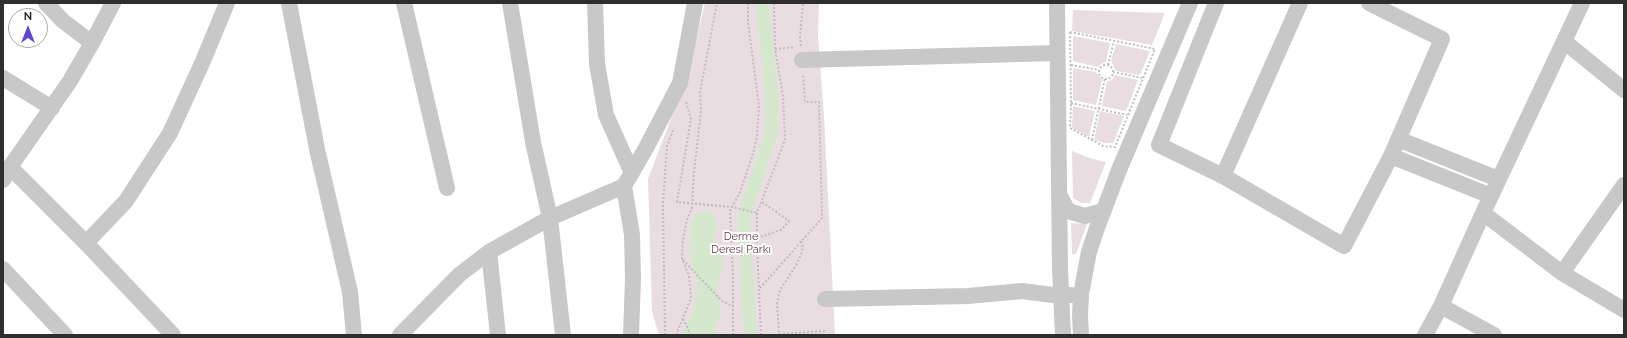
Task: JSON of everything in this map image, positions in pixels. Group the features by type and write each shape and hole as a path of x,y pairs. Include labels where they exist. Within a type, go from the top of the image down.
{"street":[{"path":"46,3 63,21 92,43"},
{"path":"113,3 92,43 52,108 6,173 86,243 173,335"},
{"path":"86,243 126,201 170,133 203,61 227,3"},
{"path":"289,3 317,149 350,292 354,335"},
{"path":"404,3 447,188"},
{"path":"510,3 534,142 550,218 563,335"},
{"path":"595,3 597,64 606,115 628,180 632,235 633,279 631,335"},
{"path":"400,335 459,274 489,252 550,218 628,180 680,83 695,3"},
{"path":"1057,3 1059,194 1063,335"},
{"path":"1082,335 1080,316 1081,294 1089,252 1119,170 1190,3"},
{"path":"1216,3 1159,144 1222,176 1344,246 1391,156 1442,39 1369,3"},
{"path":"1222,176 1300,3"},
{"path":"1425,335 1441,306 1482,213 1565,42 1580,4"},
{"path":"1565,42 1624,90"},
{"path":"802,53 1057,53"},
{"path":"3,78 52,108"},
{"path":"1398,138 1498,179"},
{"path":"1391,156 1491,196"},
{"path":"1562,273 1624,185"},
{"path":"1059,194 1068,211 1085,216 1103,211"},
{"path":"1482,213 1562,273 1624,310"},
{"path":"489,252 498,335"},
{"path":"3,269 59,333"},
{"path":"825,299 968,296 1022,291 1061,296 1081,294"},
{"path":"1441,306 1494,335"}],"path":[{"path":"676,335 690,303 691,289 689,276 682,259 683,238 687,220 693,204 694,172 701,111 700,92 718,3"},
{"path":"733,335 730,211 740,192 752,157 757,137 759,106 748,22 748,3"},
{"path":"761,335 757,213 785,140 783,96 775,49 774,3"},
{"path":"759,289 822,218 819,102 805,102 800,36 803,3"},
{"path":"1070,32 1156,49 1115,147 1103,146 1070,128 1070,65 1070,32"},
{"path":"1108,65 1114,40"},
{"path":"775,49 802,53"},
{"path":"1070,65 1100,70"},
{"path":"1105,78 1101,76 1100,70 1102,66 1108,65"},
{"path":"1108,65 1112,68 1113,72"},
{"path":"1113,72 1143,78"},
{"path":"1105,78 1109,78 1113,72"},
{"path":"1092,140 1105,78"},
{"path":"682,106 685,99 691,119 677,202 732,207 757,213"},
{"path":"1071,103 1128,115"},
{"path":"665,335 663,204 667,146 674,126"},
{"path":"757,238 782,230 789,221 762,201"},
{"path":"801,241 803,247 801,255 780,290 777,303 779,334 827,331"},
{"path":"682,259 722,301 733,306"},
{"path":"683,319 690,335"}],"green space":[{"name":"Derme Deresi Parkı","path":"705,3 819,3 818,36 824,116 835,335 659,335 652,312 648,179 686,79"},
{"path":"1073,10 1165,13 1152,45 1072,31"},
{"path":"1073,36 1110,43 1106,62 1098,67 1073,61"},
{"path":"1116,44 1150,51 1140,75 1116,71 1111,61"},
{"path":"1073,68 1096,72 1102,80 1096,105 1073,100"},
{"path":"1115,75 1138,80 1126,111 1102,106 1107,81 1112,80"},
{"path":"1073,106 1095,111 1089,137 1072,128"},
{"path":"1100,111 1124,116 1113,143 1094,140"},
{"path":"1072,151 1106,162 1090,203 1081,203 1073,198"},
{"path":"1071,223 1087,224 1076,254 1072,254"}],"shaded area":[{"path":"705,211 713,214 718,228 712,239 722,254 723,264 717,291 722,314 714,330 715,335 681,335 691,316 696,301 697,281 689,254 690,230 692,221 696,214"}],"waterway":[{"path":"750,335 744,222 745,213 771,134 772,113 771,86 763,3"}]}
